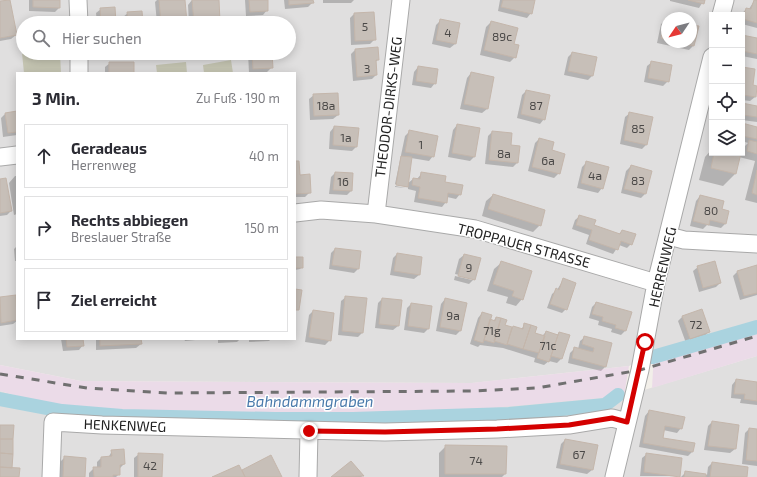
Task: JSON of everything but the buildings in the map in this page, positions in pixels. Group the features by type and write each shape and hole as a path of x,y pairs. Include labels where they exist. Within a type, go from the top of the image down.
{"street":[{"path":"78,0 79,16"},
{"name":"THEODOR-DIRKS-WEG","path":"376,214 401,0"},
{"path":"722,12 725,0"},
{"path":"79,60 79,72"},
{"name":"HERRENWEG","path":"614,477 640,370 656,283 709,69"},
{"path":"0,157 16,155"},
{"name":"TROPPAUER STRASSE","path":"296,213 321,210 376,214 475,229 656,283"},
{"path":"668,236 684,240 757,244"},
{"path":"308,477 309,431 385,432 497,429 569,425 612,418 627,422"},
{"name":"HENKENWEG","path":"51,477 53,422 102,425 251,428 309,431"}],"shaded area":[{"path":"0,0 757,0 757,323 654,353 629,366 472,383 81,381 0,365"},
{"path":"23,60 60,60 61,72 24,72"},
{"path":"231,60 233,72 204,72 203,65"},
{"path":"186,62 187,72 157,72 156,65"},
{"path":"757,323 757,356 652,388 654,353"},
{"path":"757,356 757,477 0,477 0,391 31,400 624,396"},
{"path":"0,365 81,381 471,383 629,366 624,396 492,408 249,416 105,415 31,400 0,391"}],"waterway":[{"name":"Bahndammgraben","path":"653,357 757,327"},
{"name":"Bahndammgraben","path":"0,399 62,411 122,416 353,419 509,414 605,405 618,395"}],"railway":[{"path":"0,374 87,388 168,393 473,391 537,388 640,370 757,336"}],"route":[{"path":"309,431 385,432 497,429 569,425 612,418 627,422 640,370 645,342"}]}
